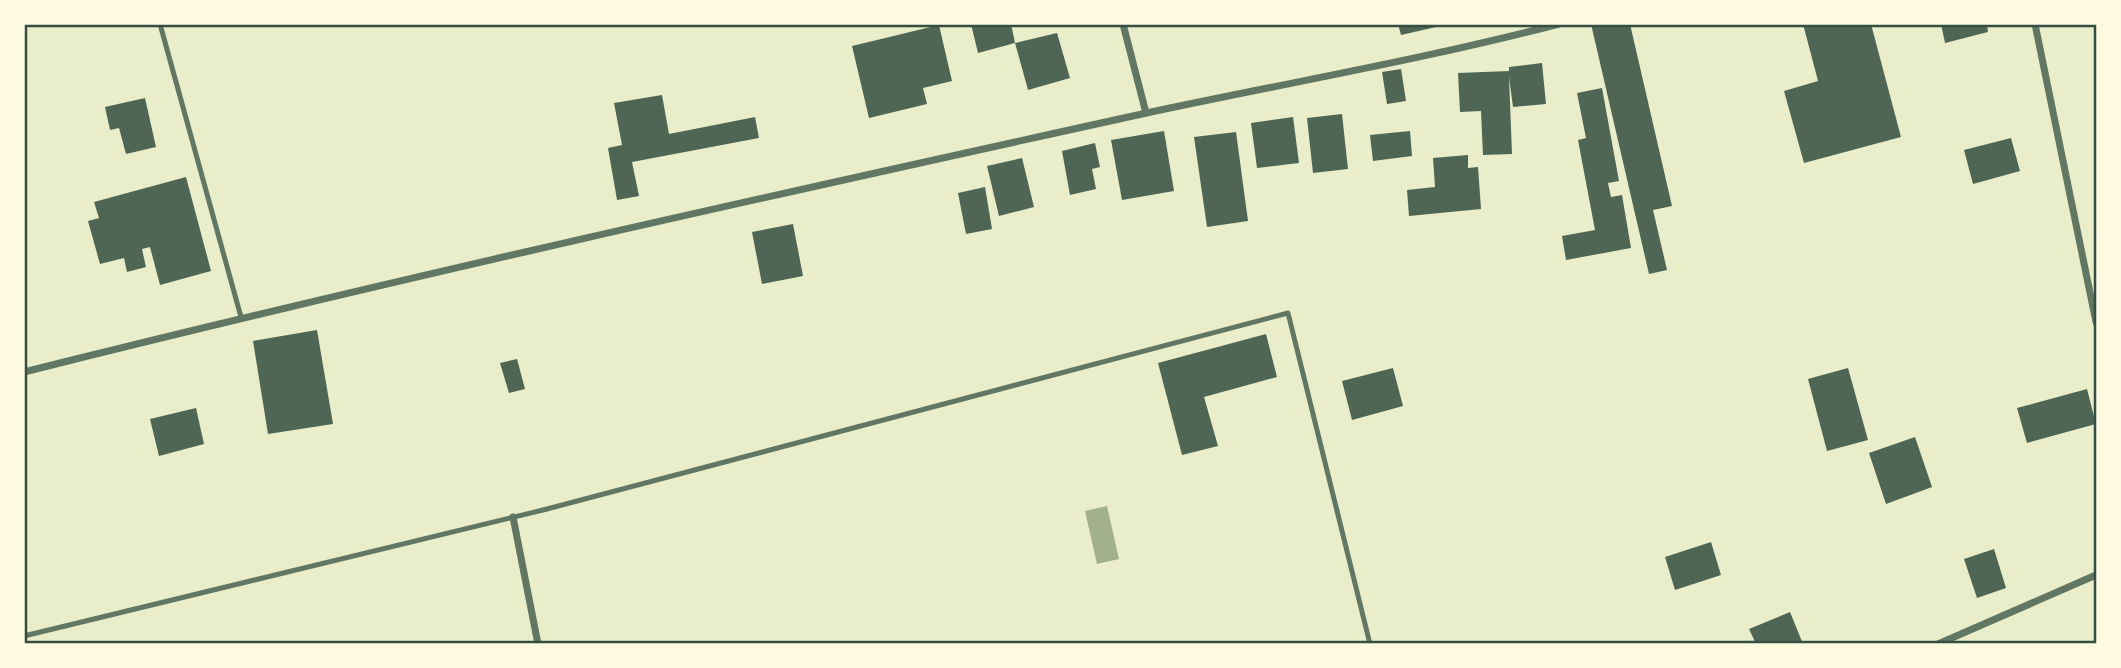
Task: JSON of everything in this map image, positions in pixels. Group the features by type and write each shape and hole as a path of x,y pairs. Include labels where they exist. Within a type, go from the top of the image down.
{"street":[{"path":"1123,24 1146,113"},
{"path":"24,372 241,317 1146,113 1468,48 1559,24"},
{"path":"2035,24 2096,323"},
{"path":"513,517 538,643"},
{"path":"1938,643 2096,575"}],"lane":[{"path":"160,24 241,317"},
{"path":"24,636 513,517 1288,313 1370,643"}],"shaded area":[{"path":"1107,506 1119,559 1097,564 1085,511"}],"building":[{"path":"971,24 1011,24 1015,43 978,53"},
{"path":"1398,24 1435,24 1436,27 1401,35"},
{"path":"1591,24 1630,24 1672,206 1653,210 1667,270 1649,274"},
{"path":"1803,24 1871,24 1901,137 1804,163 1784,91 1818,81"},
{"path":"1941,24 1987,24 1988,32 1945,43"},
{"path":"939,25 952,81 923,88 927,104 869,118 852,46"},
{"path":"1057,33 1070,78 1028,90 1015,43"},
{"path":"1542,63 1546,104 1513,107 1509,77 1512,154 1483,155 1481,111 1460,112 1458,73 1509,71 1509,67"},
{"path":"1401,69 1406,101 1387,104 1382,72"},
{"path":"1602,88 1619,181 1608,183 1611,197 1622,195 1631,248 1566,260 1562,236 1595,230 1578,140 1586,138 1577,93"},
{"path":"662,95 669,134 755,117 759,138 632,162 639,196 617,200 608,148 622,145 614,103"},
{"path":"145,98 156,147 126,154 119,128 110,130 105,107"},
{"path":"1342,114 1348,169 1313,173 1307,118"},
{"path":"1293,117 1299,163 1257,168 1251,123"},
{"path":"1164,131 1174,191 1122,200 1111,140"},
{"path":"1410,131 1412,156 1373,161 1370,135"},
{"path":"1236,132 1248,221 1207,227 1194,137"},
{"path":"2011,138 2020,171 1973,184 1964,150"},
{"path":"1095,143 1100,167 1092,169 1096,189 1070,195 1062,151"},
{"path":"1468,155 1468,168 1478,167 1481,209 1409,216 1407,190 1435,187 1433,158"},
{"path":"1022,158 1034,207 999,216 987,166"},
{"path":"186,177 211,271 160,285 150,247 142,249 146,267 127,272 124,258 100,264 88,221 99,218 94,202"},
{"path":"985,187 992,229 966,234 958,193"},
{"path":"793,224 803,276 762,284 752,232"},
{"path":"317,330 333,424 268,434 253,341"},
{"path":"1266,334 1277,377 1204,397 1218,446 1182,455 1158,363"},
{"path":"517,359 525,389 509,393 500,363"},
{"path":"1393,368 1403,406 1352,420 1342,381"},
{"path":"1848,368 1868,440 1827,451 1808,379"},
{"path":"2087,389 2096,424 2027,443 2017,408"},
{"path":"196,408 204,444 159,456 150,419"},
{"path":"1915,437 1932,487 1886,504 1869,453"},
{"path":"1711,542 1721,575 1675,590 1665,557"},
{"path":"1994,549 2006,588 1977,598 1964,559"},
{"path":"1790,612 1803,644 1756,644 1749,629"}]}
